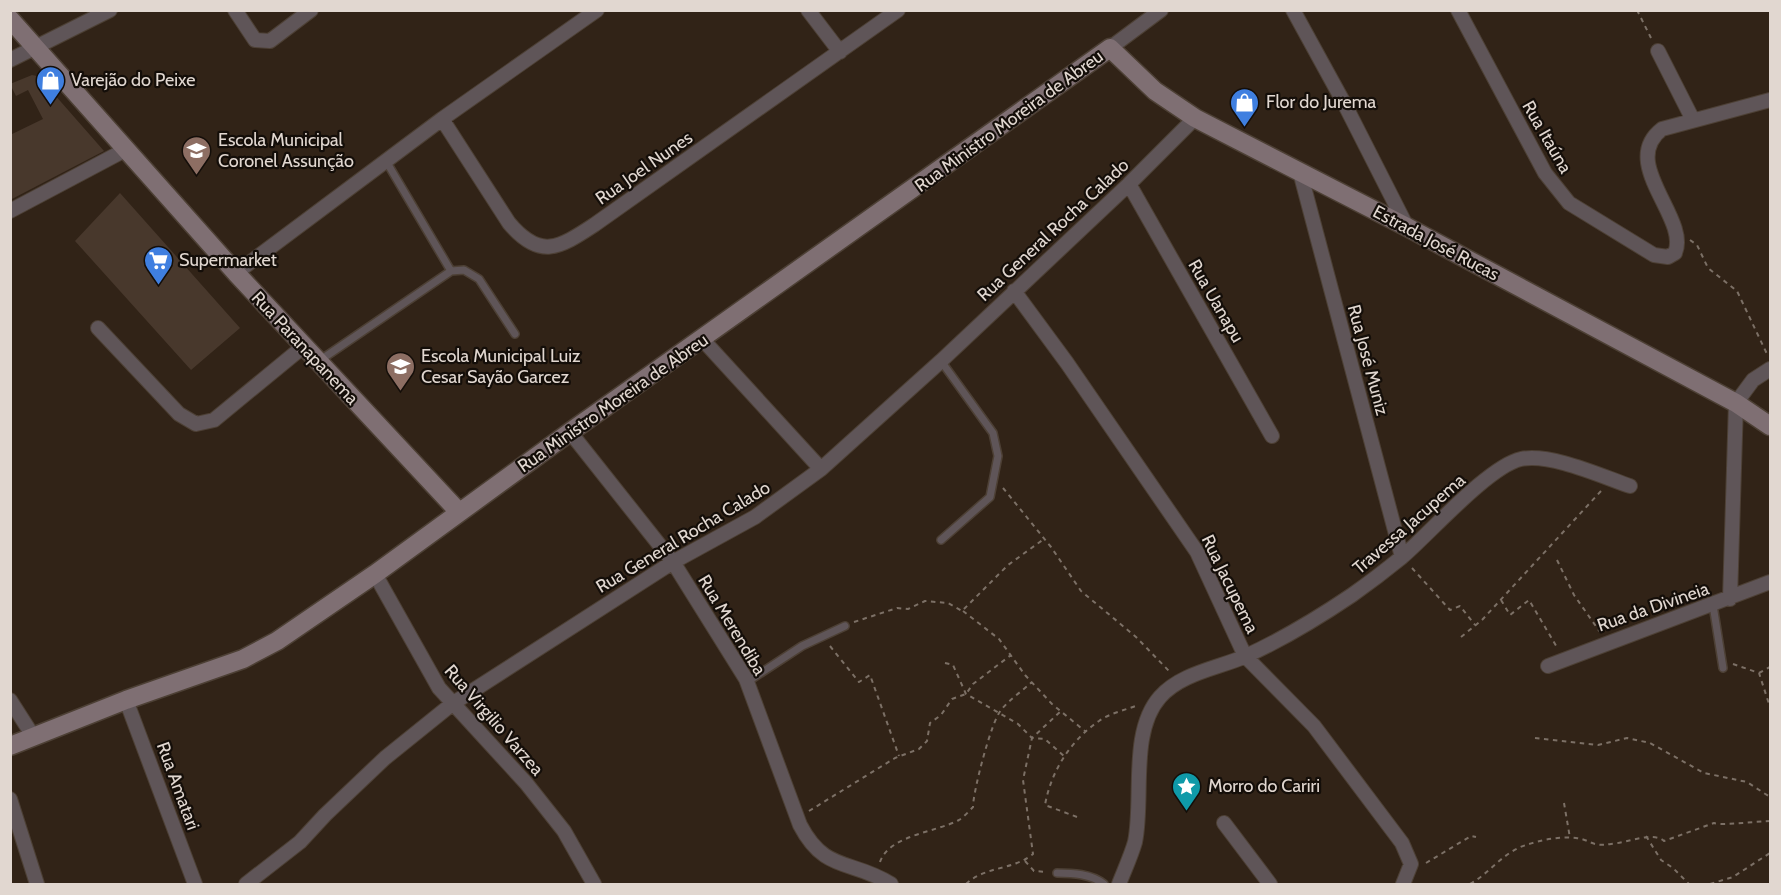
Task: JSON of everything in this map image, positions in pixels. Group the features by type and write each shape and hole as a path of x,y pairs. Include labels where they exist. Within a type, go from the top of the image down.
{"street":[{"path":"10,18 20,10"},
{"path":"10,60 110,10"},
{"path":"235,10 255,40 264,42 270,41 310,10"},
{"path":"236,273 442,119 597,10"},
{"path":"808,10 840,52"},
{"name":"Rua Joel Nunes","path":"442,119 520,237 538,247 554,248 594,225 898,10"},
{"name":"Rua Ministro Moreira de Abreu","path":"10,746 126,700 243,659 277,641 375,574 570,432 703,340 1161,10"},
{"path":"1293,10 1344,103 1407,227"},
{"name":"Rua Itaúna","path":"1458,10 1545,173 1562,197 1654,255 1668,257 1675,253 1676,231"},
{"name":"Rua Paranapanema","path":"10,18 34,48 236,273 459,512"},
{"name":"Estrada José Rucas","path":"1110,48 1155,91 1195,118 1407,227 1736,403 1770,426"},
{"path":"1658,51 1694,120"},
{"path":"1676,231 1659,198 1651,171 1649,157 1652,139 1662,129 1769,102"},
{"name":"Rua General Rocha Calado","path":"246,885 300,842 325,814 385,758 452,704 673,562 756,517 821,469 941,361 1129,184 1195,118"},
{"path":"10,211 125,150"},
{"name":"Rua José Muniz","path":"1300,172 1402,557"},
{"name":"Rua Uanapu","path":"1129,184 1272,436"},
{"name":"Rua Jacupema","path":"1014,291 1067,363 1197,552 1245,656 1314,726 1402,843 1411,864"},
{"path":"98,327 179,414 196,424 214,420 304,346"},
{"path":"703,340 821,469"},
{"path":"1730,599 1736,403 1753,380 1770,369"},
{"name":"Rua Merendiba","path":"570,432 673,562 747,682 808,841 820,854 836,862 876,875 891,885"},
{"name":"Travessa Jacupema","path":"1160,696 1179,682 1245,656 1306,625 1402,557 1502,468 1520,459 1537,459 1569,465 1630,486"},
{"name":"Rua Virgilio Varzea","path":"375,574 427,670 452,704 526,783 564,831 594,885"},
{"name":"Rua da Divineia","path":"1548,666 1606,642 1730,599 1770,582"},
{"path":"1119,885 1134,843 1140,754 1145,730 1150,714 1160,696"},
{"path":"10,700 33,736"},
{"name":"Rua Amatari","path":"126,700 195,885"},
{"path":"10,799 37,885"},
{"path":"1224,823 1270,885"},
{"path":"1403,885 1411,864"}],"lane":[{"path":"386,160 451,271"},
{"path":"318,362 451,271 464,270 479,279 515,334"},
{"path":"941,361 993,433 998,456 990,497 941,540"},
{"path":"1713,605 1723,668"},
{"path":"747,682 802,646 846,626"},
{"path":"1057,873 1075,873 1098,879 1104,885"}],"path":[{"path":"1637,10 1658,51"},
{"path":"1676,231 1697,245 1708,268 1737,291 1770,363"},
{"path":"994,477 1044,539 1081,591 1136,637 1179,682"},
{"path":"1461,637 1501,600 1611,480"},
{"path":"962,611 1008,565 1044,539"},
{"path":"1402,557 1450,610 1460,606 1475,626"},
{"path":"1557,561 1574,595 1606,642"},
{"path":"1501,600 1510,615 1529,600 1564,659"},
{"path":"846,626 876,613 897,608 908,609 925,601 948,603 999,639 1032,682 1086,732"},
{"path":"822,637 859,682 870,675 899,756"},
{"path":"798,818 899,756 919,749 927,741 930,723 941,715 952,699 966,694 973,684 1011,655"},
{"path":"1721,660 1759,673 1770,667"},
{"path":"945,663 953,665 966,694 1018,724 1032,738 1045,739 1065,756"},
{"path":"1759,673 1770,707"},
{"path":"876,875 882,857 901,840 959,819 973,807 973,795 980,782 985,749 999,713 1032,682"},
{"path":"1077,817 1045,805 1048,789 1072,745 1100,720 1160,696"},
{"path":"966,885 988,870 1025,861 1033,854 1023,780 1032,738 1061,711"},
{"path":"1535,738 1598,745 1627,738 1650,743 1704,773 1747,782 1770,797"},
{"path":"1564,803 1570,838"},
{"path":"1470,885 1487,875 1505,855 1524,845 1570,838 1579,838 1594,846 1633,842 1646,836 1660,837 1664,841 1714,823 1719,825 1746,821 1770,821"},
{"path":"1411,864 1430,862 1471,836 1476,837"},
{"path":"1646,836 1661,860 1673,868 1689,885"},
{"path":"1710,885 1733,877 1770,854"},
{"path":"1025,861 1034,871 1057,873"}],"building":[{"path":"32,75 37,76 104,151 10,200 10,135 43,119 28,90 16,96 10,84"},
{"name":"Supermarket","path":"120,193 240,328 191,370 75,241"}],"place":[{"name":"Varejão do Peixe","path":"50,106"},
{"name":"Flor do Jurema","path":"1245,128"},
{"name":"Escola Municipal Coronel Assunção","path":"197,176"},
{"name":"Supermarket","path":"158,286"},
{"name":"Escola Municipal Luiz Cesar Sayão Garcez","path":"400,392"},
{"name":"Morro do Cariri","path":"1187,812"}]}
